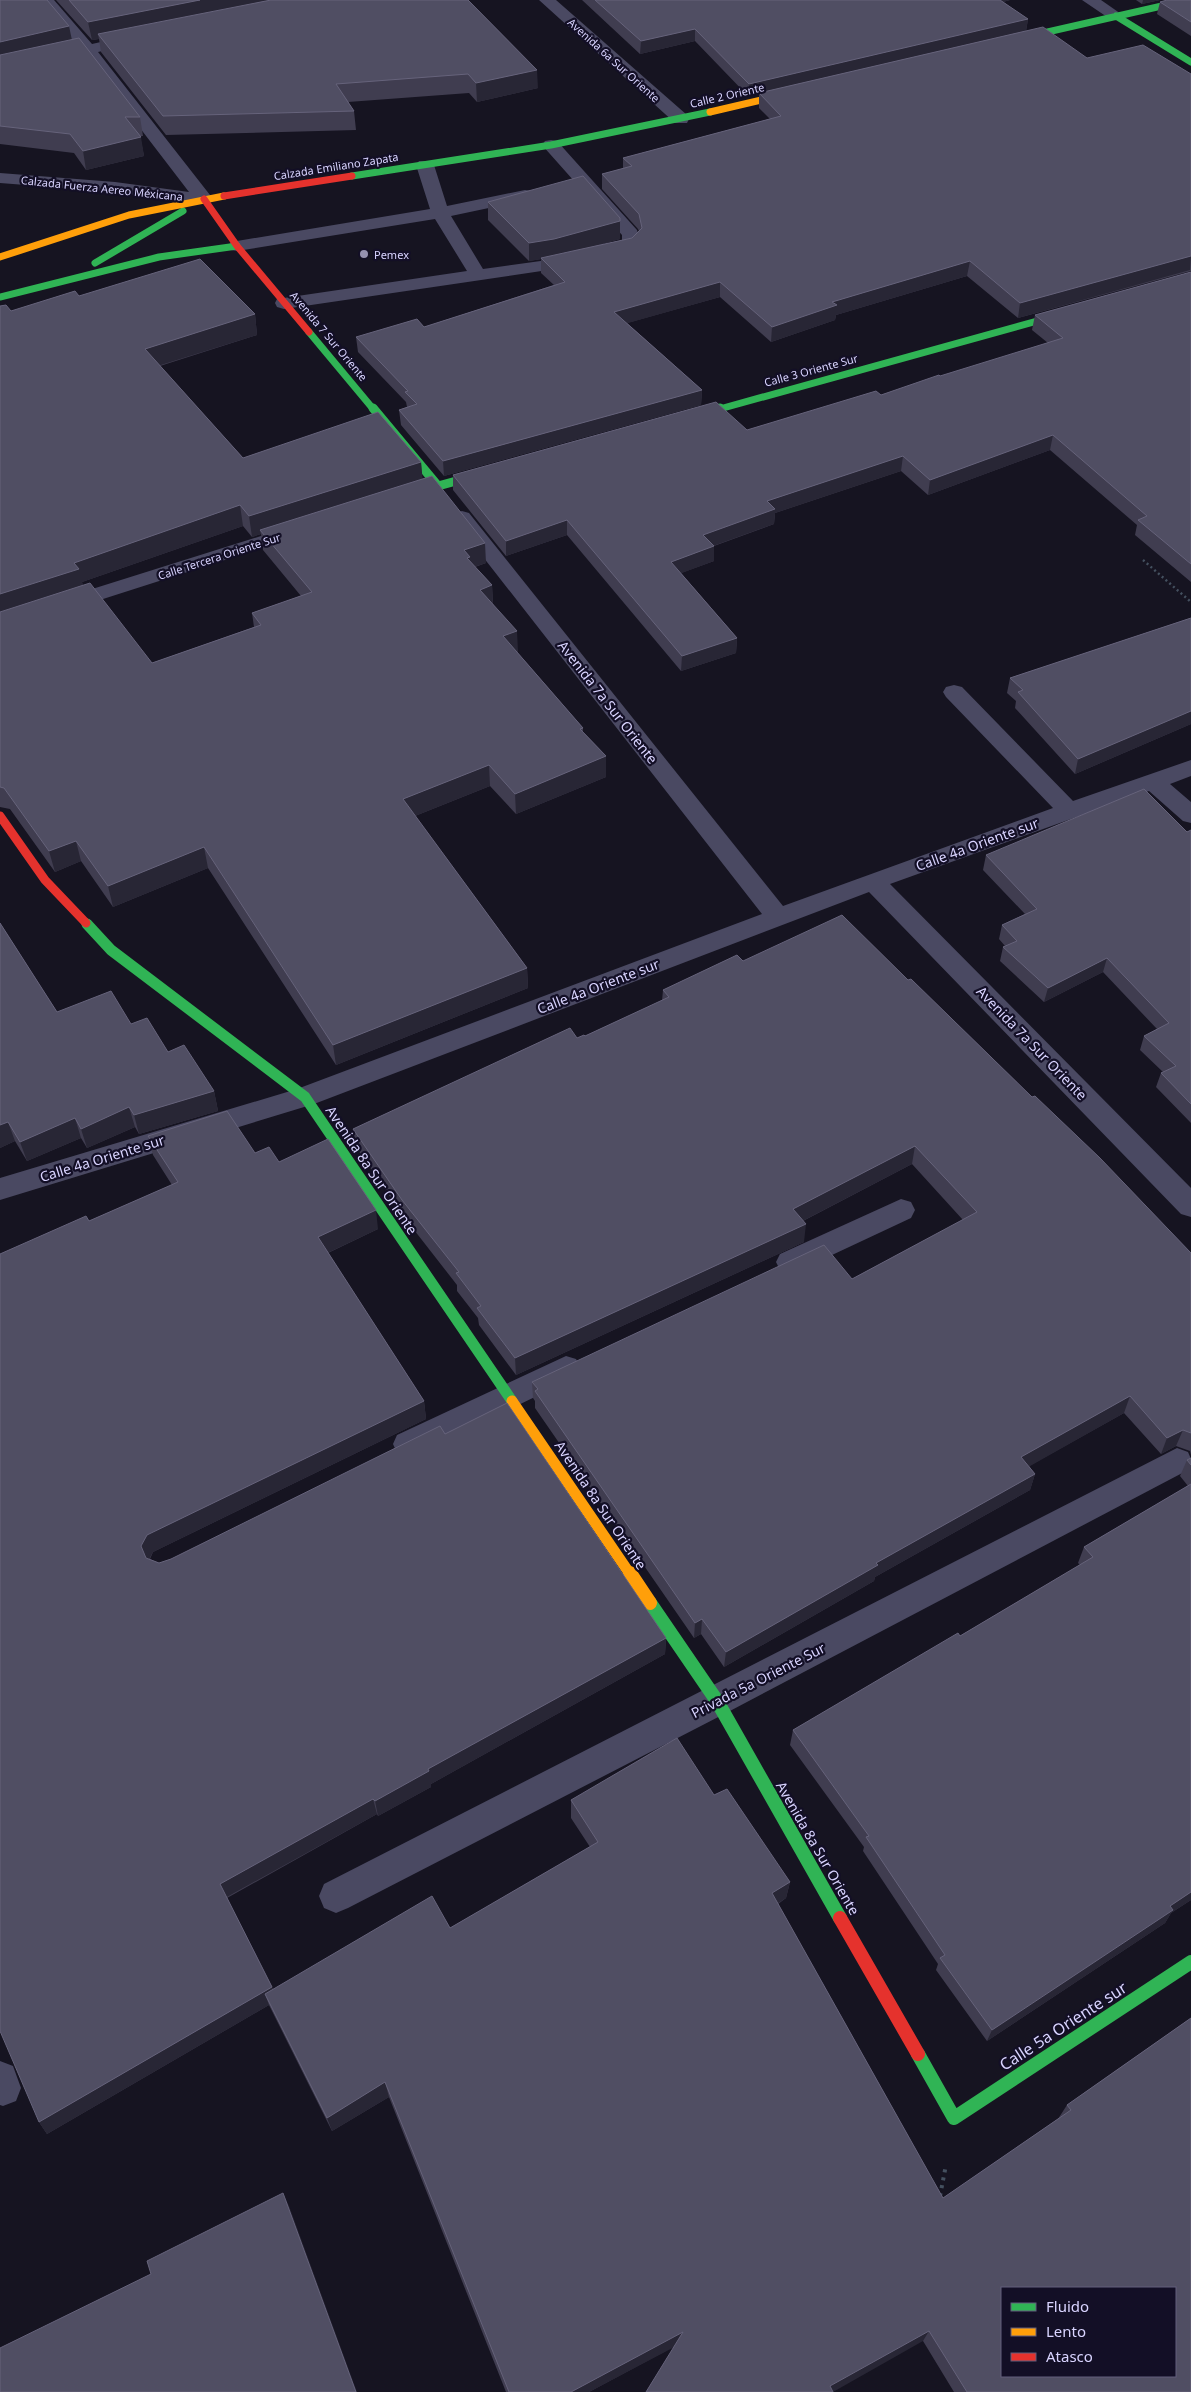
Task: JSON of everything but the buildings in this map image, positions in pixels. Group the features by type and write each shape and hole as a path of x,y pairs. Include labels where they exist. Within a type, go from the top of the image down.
{"main road":[{"path":"1000,43 1188,0"},
{"path":"1116,16 1191,62"},
{"name":"Calle 2 Oriente","path":"681,119 807,89"},
{"name":"Calzada Emiliano Zapata","path":"0,257 129,215 204,199 551,145 681,119"},
{"path":"74,276 204,199"},
{"name":"Avenida 7 Sur Oriente","path":"204,199 237,246 284,303 428,489"},
{"path":"0,297 74,276 159,257 237,246"},
{"name":"Calle 3 Oriente Sur","path":"676,420 1086,307"},
{"path":"428,489 505,468"},
{"name":"Avenida 8a Sur Oriente","path":"0,816 45,880 111,950 304,1097 717,1701 954,2118"},
{"name":"Calle 5a Oriente sur","path":"954,2118 1191,1962"}],"street":[{"path":"46,0 87,48 204,199"},
{"name":"Avenida 6a Sur Oriente","path":"547,0 681,119"},
{"path":"1090,0 1116,16"},
{"path":"0,68 155,35"},
{"path":"284,303 555,264 625,246 631,241 631,234 583,183 551,145"},
{"path":"425,164 440,213 478,275"},
{"name":"Calzada Fuerza Aereo Méxicana","path":"0,178 114,187 204,199"},
{"path":"564,187 583,183"},
{"path":"237,246 440,213 545,191"},
{"name":"Avenida 7a Sur Oriente","path":"428,489 778,917"},
{"name":"Calle Tercera Oriente Sur","path":"0,625 314,525"},
{"path":"954,692 1069,812"},
{"name":"Calle 4a Oriente sur","path":"0,1189 304,1097 873,881 1191,768"},
{"path":"1153,782 1191,815"},
{"name":"Avenida 7a Sur Oriente","path":"873,881 1191,1206"},
{"path":"767,1273 901,1210"},
{"path":"384,1456 588,1357"},
{"name":"Privada 5a Oriente Sur","path":"336,1896 717,1701 1177,1461"}],"path":[{"path":"1143,560 1191,602"},
{"path":"939,2206 954,2118"}],"traffic: fast":[{"path":"1012,40 1188,0"},
{"path":"1116,16 1191,62"},
{"path":"352,176 551,145 710,112"},
{"path":"95,263 183,211"},
{"path":"0,297 159,257 237,246"},
{"path":"685,418 1070,312"},
{"path":"309,332 438,486 489,472"},
{"path":"86,923 111,950 305,1097 512,1401"},
{"path":"650,1603 717,1701 840,1918"},
{"path":"918,2054 954,2118 1191,1962"}],"traffic: slow":[{"path":"710,112 795,92"},
{"path":"0,257 129,215 224,196"},
{"path":"512,1401 650,1603"}],"traffic: jam":[{"path":"224,196 352,176"},
{"path":"204,199 237,246 309,332"},
{"path":"0,816 45,880 86,923"},
{"path":"840,1918 918,2054"}],"place":[{"name":"Pemex","path":"364,254"}]}
